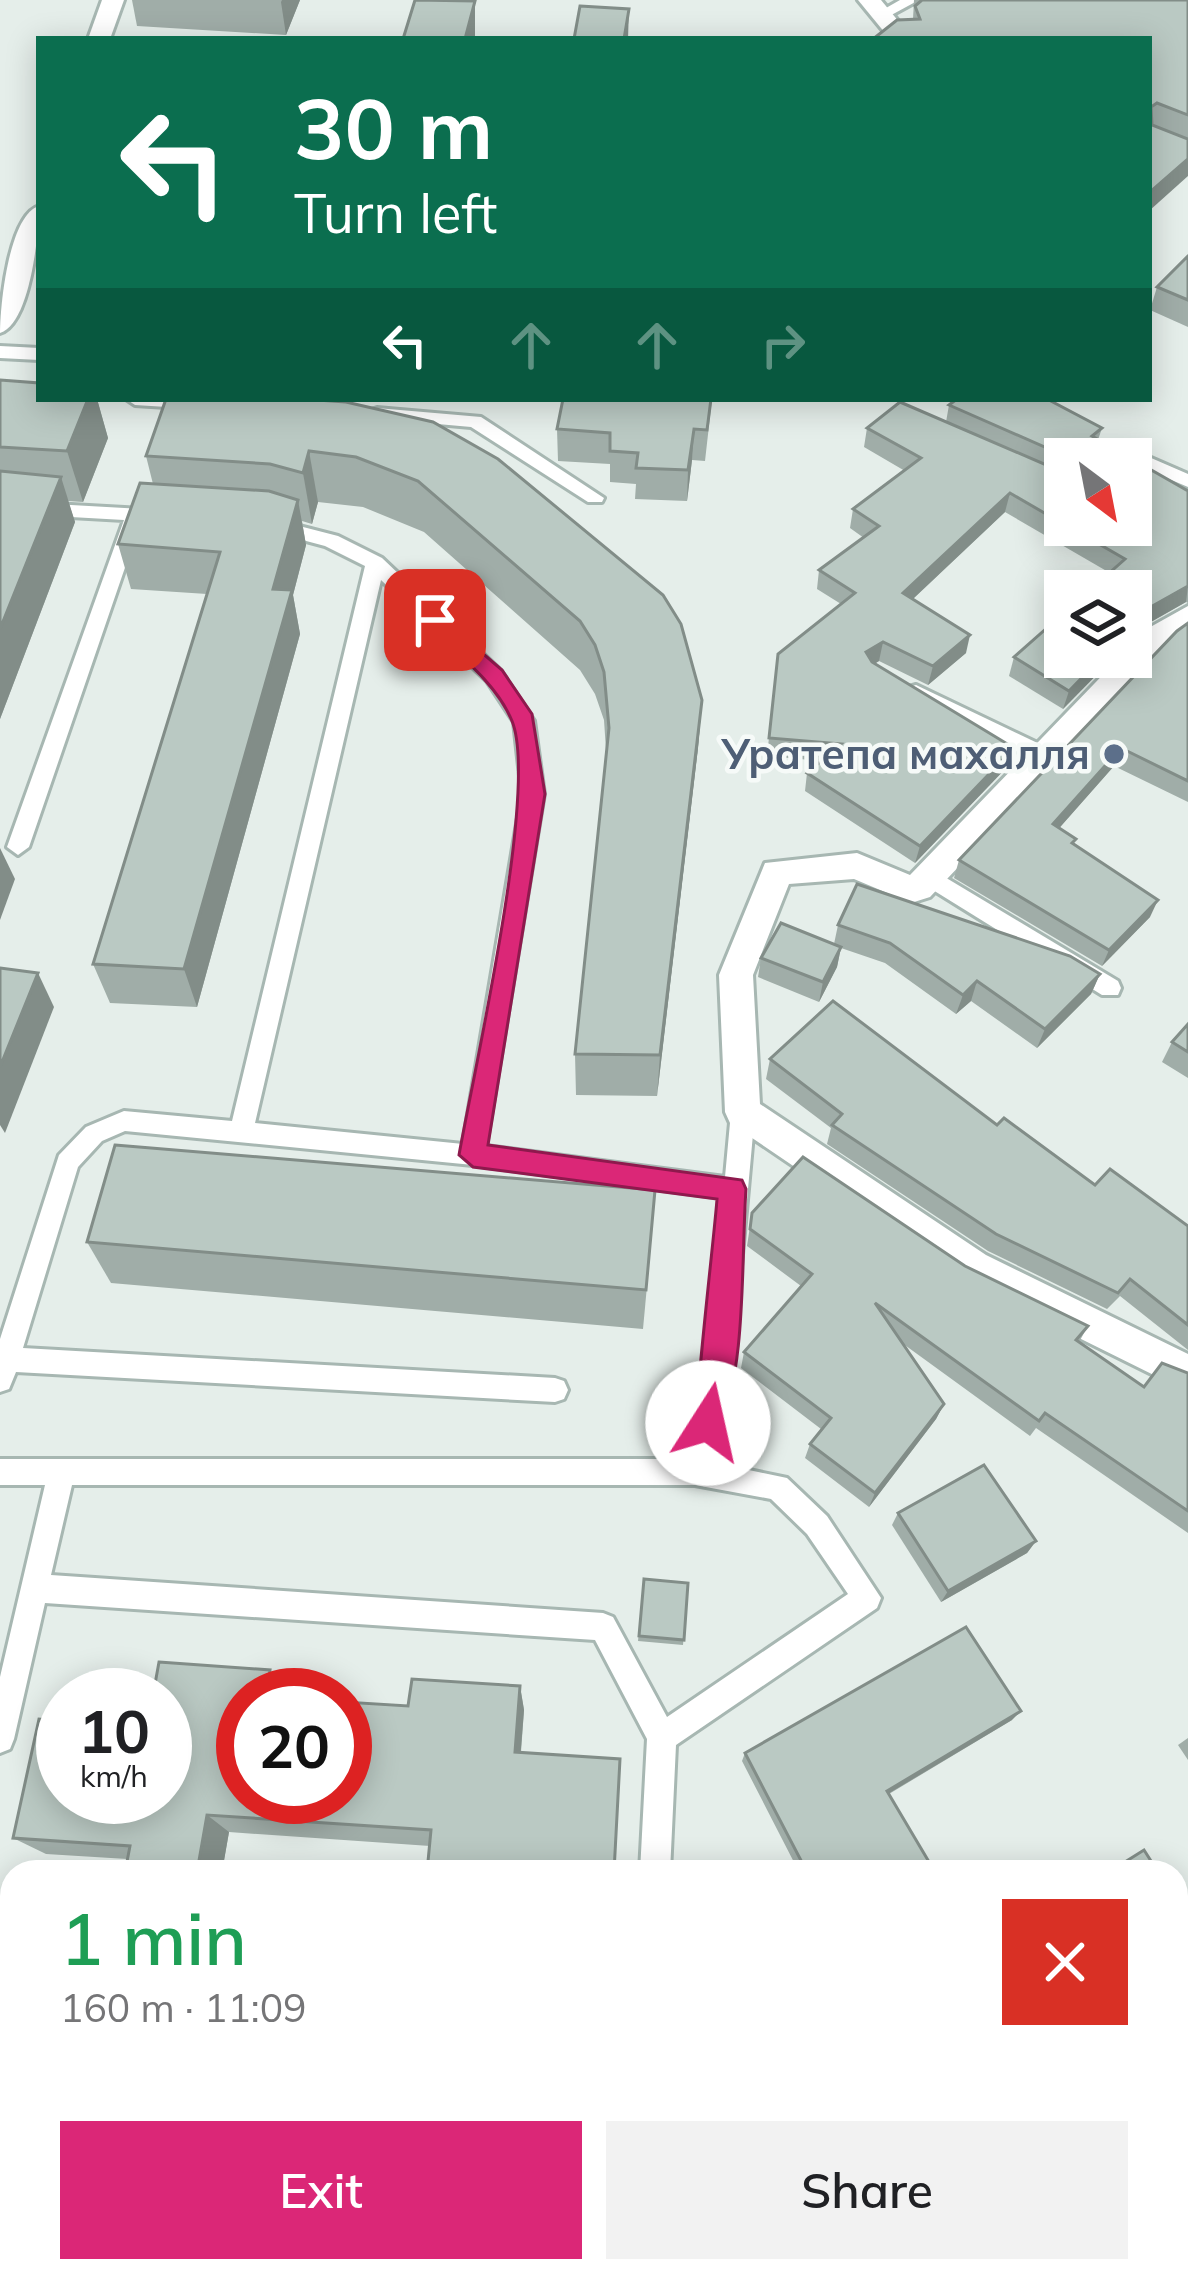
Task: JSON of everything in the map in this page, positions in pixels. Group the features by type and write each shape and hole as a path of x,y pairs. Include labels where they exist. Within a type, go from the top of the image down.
{"street":[{"path":"100,36 113,0"},
{"path":"874,8 899,36"},
{"path":"0,325 36,221"},
{"path":"1188,617 1156,638 910,890 857,866 777,872 736,975 743,1112 973,1267 1188,1374"}],"lane":[{"path":"874,8 912,0"},
{"path":"0,352 36,354"},
{"path":"181,402 226,405"},
{"path":"362,413 475,421 595,498"},
{"path":"1152,465 1188,482"},
{"path":"0,507 176,518"},
{"path":"18,847 135,514"},
{"path":"238,522 314,536 375,563 494,676 524,721 532,794 473,1155"},
{"path":"241,1132 375,563"},
{"path":"898,683 1043,755"},
{"path":"928,876 1110,988"},
{"path":"695,1472 718,1365 743,1112"},
{"path":"555,1390 3,1370 68,1162 94,1134 124,1121 473,1155 732,1189"},
{"path":"0,1472 695,1472 778,1487 817,1526 867,1598 662,1738"},
{"path":"0,1739 61,1474"},
{"path":"35,1588 602,1627 662,1738 657,1860"}],"building":[{"path":"415,0 475,1 466,36 404,36"},
{"path":"922,0 1188,0 1188,115 1157,103 1152,106 1152,36 877,36 897,20 920,19 915,6"},
{"path":"580,6 629,9 624,36 575,36"},
{"path":"1152,125 1188,139 1188,159 1152,190"},
{"path":"1188,256 1188,300 1157,287"},
{"path":"0,380 36,383 36,402 87,402 67,451 0,447"},
{"path":"165,402 346,402 433,422 498,459 663,595 681,624 702,700 660,1055 575,1054 609,728 604,672 580,621 418,481 356,457 309,451 303,473 270,464 146,456"},
{"path":"562,402 711,402 707,430 694,429 688,470 636,468 638,453 610,451 610,433 557,429"},
{"path":"900,402 1044,464 1044,513 1010,493 903,593 970,635 933,666 883,642 866,652 872,662 1014,748 920,846 807,773 841,744 769,738 778,654 855,593 819,570 879,526 853,509 921,458 867,428"},
{"path":"1053,402 1102,428 1092,436 1095,438 1044,438 1044,447 949,405"},
{"path":"1152,470 1188,491 1188,586 1152,606 1152,570 1113,570 1125,559 1102,546 1152,546"},
{"path":"0,471 61,477 0,629"},
{"path":"140,483 269,491 298,500 273,589 292,590 184,969 93,964 220,552 118,544"},
{"path":"1188,623 1188,781 1121,748 1053,824 1076,839 1072,843 1158,900 1109,950 959,860 1132,678 1152,678 1152,657"},
{"path":"1044,631 1044,676 1014,657"},
{"path":"1048,678 1082,678 1069,691"},
{"path":"857,884 1070,956 1100,974 1045,1029 977,981 963,995 890,943 838,925"},
{"path":"781,923 841,947 823,982 761,958"},
{"path":"0,968 38,973 0,1067"},
{"path":"833,1001 997,1125 1004,1118 1095,1185 1110,1169 1188,1226 1188,1325 1130,1279 1118,1293 996,1234 832,1125 842,1114 770,1059"},
{"path":"1188,1024 1188,1052 1172,1042"},
{"path":"115,1145 655,1190 646,1290 87,1242"},
{"path":"803,1157 965,1266 1088,1326 1076,1340 1144,1387 1162,1363 1188,1373 1188,1511 1045,1413 1039,1421 875,1303 944,1404 875,1493 810,1444 831,1418 744,1352 812,1274 750,1229 752,1213"},
{"path":"984,1465 1036,1541 948,1591 898,1513"},
{"path":"644,1579 688,1583 684,1640 639,1636"},
{"path":"966,1627 1021,1711 887,1791 928,1860 801,1860 745,1753"},
{"path":"159,1662 242,1668 216,1668 216,1816 207,1815 199,1860 127,1860 130,1846 13,1838 36,1733 36,1824 192,1824 192,1668 158,1668"},
{"path":"412,1679 520,1686 515,1752 620,1759 615,1860 428,1860 431,1830 341,1824 372,1824 372,1704 408,1706"},
{"path":"1144,1850 1150,1860 1128,1860"}],"place":[{"name":"Уратепа махалля","path":"1114,754"}],"route":[{"path":"435,620 494,676 524,721 532,794 473,1155 732,1189 718,1365 708,1423"}]}
